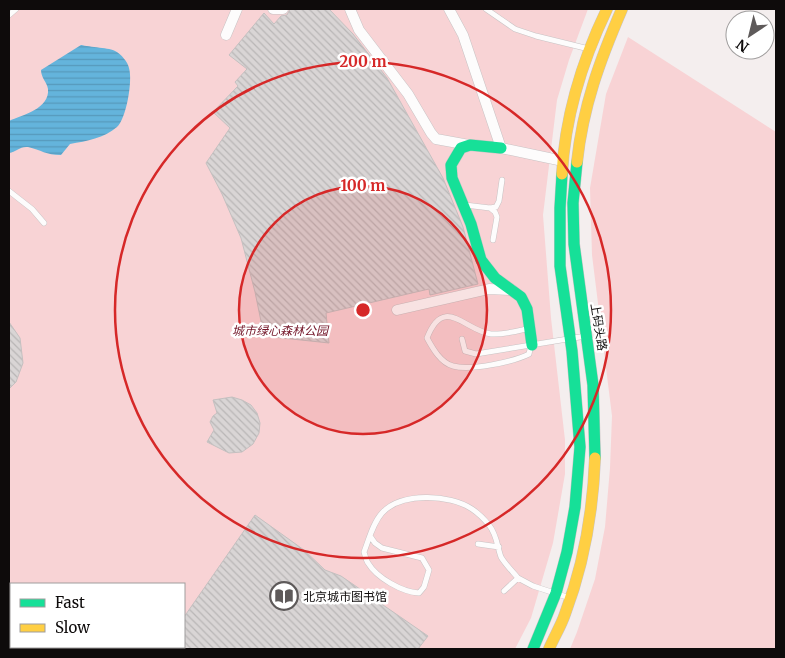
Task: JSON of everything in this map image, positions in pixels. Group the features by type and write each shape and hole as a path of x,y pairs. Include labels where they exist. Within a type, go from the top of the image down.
{"main road":[{"path":"533,649 556,593 567,552 575,507 580,447 570,339 560,266 560,208 563,160 575,91 589,49 607,9"},
{"name":"上码头路","path":"549,649 565,616 583,556 594,490 596,432 593,384 577,279 572,224 575,180 584,120 598,68 622,9"},
{"path":"501,148 470,145 461,148 451,165 452,178 465,205 481,260 495,278 521,297 527,309 532,345"}],"street":[{"path":"226,36 237,9"},
{"path":"272,9 282,9"},
{"path":"350,9 359,30 408,94 436,139 470,145"},
{"path":"449,9 463,35 501,148 563,160"},
{"path":"397,310 489,289 513,290"}],"lane":[{"path":"9,15 16,9"},
{"path":"486,9 515,30 589,49"},
{"path":"465,205 496,207 499,201 502,180"},
{"path":"9,191 32,209 44,223"},
{"path":"490,208 495,212 497,218 493,240"},
{"path":"530,328 505,334 490,334 478,330 455,317 444,317 430,330 427,338 438,356 451,366 465,368 515,360 529,354 532,345"},
{"path":"462,339 466,351 476,354 586,336"},
{"path":"370,536 374,543 382,548 422,558 429,570 424,587 419,593 400,589 384,579 369,564 364,552 370,536 381,514 390,506 406,500 424,497 453,501 472,509 489,525 497,538 502,558 518,578 533,586 570,598"},
{"path":"478,544 499,547"},
{"path":"504,591 518,578"}],"green space":[{"name":"城市绿心森林公园","path":"9,9 588,9 569,60 557,100 543,215 551,318 565,440 565,474 553,543 531,618 515,649 9,649"},
{"path":"628,37 776,132 776,649 570,649 595,579 605,527 610,468 612,416 592,255 590,188 606,94"}],"water":[{"path":"81,45 113,50 120,54 127,63 130,82 126,108 120,123 112,131 101,136 70,144 61,155 28,147 23,147 9,153 9,121 28,114 45,102 48,89 41,70"}],"building":[{"path":"290,9 329,9 353,34 387,78 443,178 463,227 478,284 430,295 429,289 326,313 329,343 264,336 241,238 206,163 230,128 213,112 238,86 235,82 247,69 229,55 264,13 274,24 281,16 287,15"},
{"path":"9,322 20,338 23,363 16,382 9,389"},
{"path":"232,397 251,405 257,413 260,423 259,433 253,444 242,452 229,453 207,442 214,430 210,422 217,413 213,400"},
{"name":"北京城市图书馆","path":"255,515 304,550 325,570 341,576 428,636 418,649 184,649 185,616"}],"traffic: fast":[{"path":"501,148 470,145 461,148 451,165 452,178 471,224 481,260 495,278 521,297 527,309 532,345"},
{"path":"577,162 573,203 574,244 593,385 595,458"},
{"path":"533,649 556,593 567,552 575,507 580,447 572,351 560,266 562,174"}],"traffic: slow":[{"path":"562,174 567,131 576,89 607,9"},
{"path":"577,162 588,102 622,9"},
{"path":"549,649 562,623 582,557 590,517 595,458"}],"place":[{"name":"北京城市图书馆","path":"284,596"}]}
